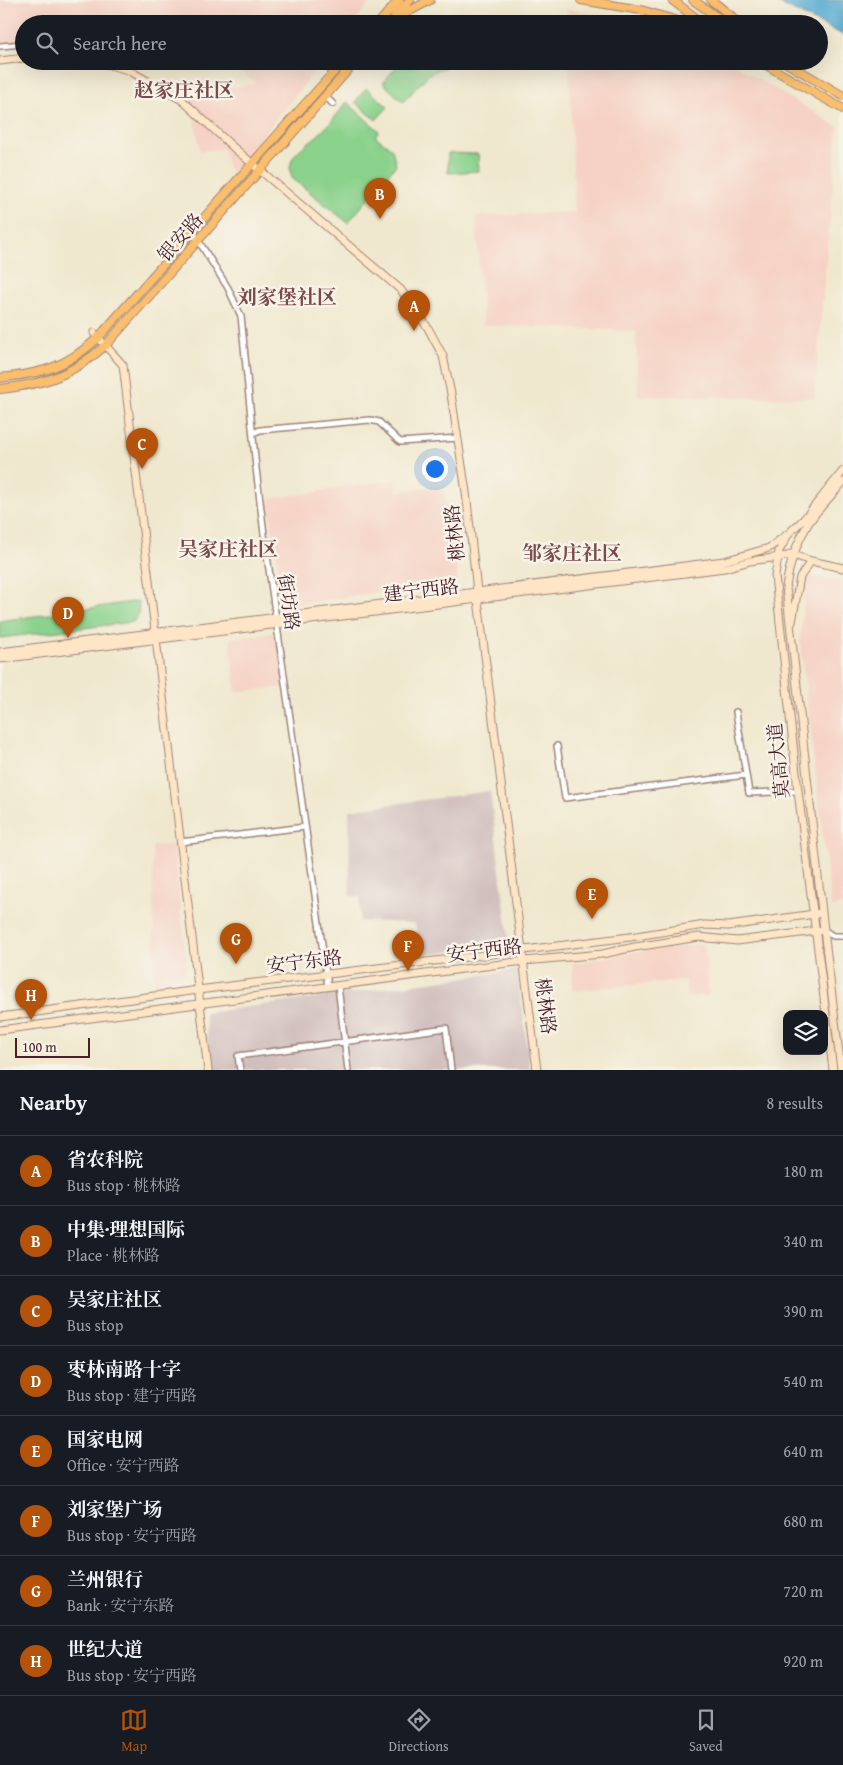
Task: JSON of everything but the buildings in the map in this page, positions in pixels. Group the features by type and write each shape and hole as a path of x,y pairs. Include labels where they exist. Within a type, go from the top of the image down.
{"main road":[{"path":"386,15 393,0"},
{"path":"386,15 399,0"},
{"path":"397,15 410,0"},
{"path":"404,15 430,0"},
{"path":"581,0 660,15"},
{"path":"672,0 692,15"},
{"path":"693,0 714,15"},
{"path":"712,0 730,15"},
{"path":"0,61 15,59"},
{"name":"桃林路","path":"128,70 182,100 260,170 401,290 428,328 443,356 452,394 466,492 477,596 537,1070"},
{"name":"银安路","path":"0,378 32,374 59,365 81,353 193,232 252,162 336,70"},
{"name":"银安路","path":"0,389 39,383 59,377 85,362 106,345 348,70"},
{"path":"775,70 843,109"},
{"path":"798,70 843,96"},
{"path":"805,70 832,90"},
{"path":"96,335 123,365 208,1070"},
{"name":"莫高大道","path":"833,1070 798,791 776,585 779,554 789,533 804,519 843,471"},
{"name":"莫高大道","path":"841,1070 786,587 794,555 808,524 843,482"},
{"name":"建宁西路","path":"477,596 724,561 769,548 789,533"},
{"path":"769,548 779,554 794,555 843,568"},
{"name":"建宁西路","path":"0,659 277,621 725,568 779,554"},
{"path":"791,627 800,577 811,561"},
{"name":"建宁西路","path":"0,652 155,637"},
{"name":"安宁西路","path":"522,950 622,938 705,925 728,926 822,913"},
{"name":"安宁西路","path":"0,1030 524,961 602,954 699,937 737,941 824,930"},
{"name":"安宁东路","path":"0,1017 198,990 522,950"}],"street":[{"path":"0,46 15,45"},
{"path":"325,96 333,104"},
{"name":"街坊路","path":"193,232 228,288 242,316 264,534 328,987"},
{"path":"253,433 260,430 370,420 379,422 400,442 458,438"},
{"path":"736,712 749,794 798,791"},
{"path":"557,746 566,798 746,775"},
{"path":"180,842 306,827"},
{"path":"824,930 833,936 843,936"},
{"path":"338,986 348,1070"},
{"path":"240,1070 238,1056 446,1028 451,1070"}],"shaded area":[{"path":"0,0 372,0 360,15 15,15 15,46 0,47"},
{"path":"567,9 597,15 567,15"},
{"path":"240,70 316,70 231,175 223,149 200,151 190,93 256,84"},
{"path":"569,70 744,70 838,127 814,398 638,396 636,331 483,325 476,216 575,212"},
{"path":"395,480 397,492 444,485 458,580 284,606 268,499"},
{"path":"807,576 843,582 843,905 831,907 800,639"},
{"path":"279,632 285,687 236,692 230,638"},
{"path":"490,791 509,943 420,956 415,923 360,921 360,897 350,896 349,810"},
{"path":"173,844 187,967 182,975 155,985 152,850 153,846"},
{"path":"704,944 709,995 687,997 685,980 572,991 573,963 654,949"},
{"path":"517,970 530,1070 211,1070 205,1013"}],"green space":[{"path":"394,70 438,70 429,74 403,102 383,83"},
{"path":"366,88 388,107 376,120 355,102"},
{"path":"347,102 379,131 375,136 392,149 396,165 348,223 292,178 290,170 293,158 297,153 326,128"},
{"path":"448,153 478,154 479,171 448,173"},
{"path":"139,601 138,616 133,622 0,638 0,621"}],"water":[{"path":"772,0 843,0 843,35 828,28 828,15 802,15"}],"place":[{"name":"中集·理想国际","path":"380,219"},
{"name":"省农科院","path":"414,331"},
{"name":"吴家庄社区","path":"142,469"},
{"name":"枣林南路十字","path":"68,638"},
{"name":"国家电网","path":"592,919"},
{"name":"兰州银行","path":"236,964"},
{"name":"刘家堡广场","path":"408,971"},
{"name":"世纪大道","path":"31,1020"}],"district":[{"name":"赵家庄社区","path":"184,89"},
{"name":"刘家堡社区","path":"287,296"},
{"name":"吴家庄社区","path":"228,548"},
{"name":"邹家庄社区","path":"572,552"}]}
